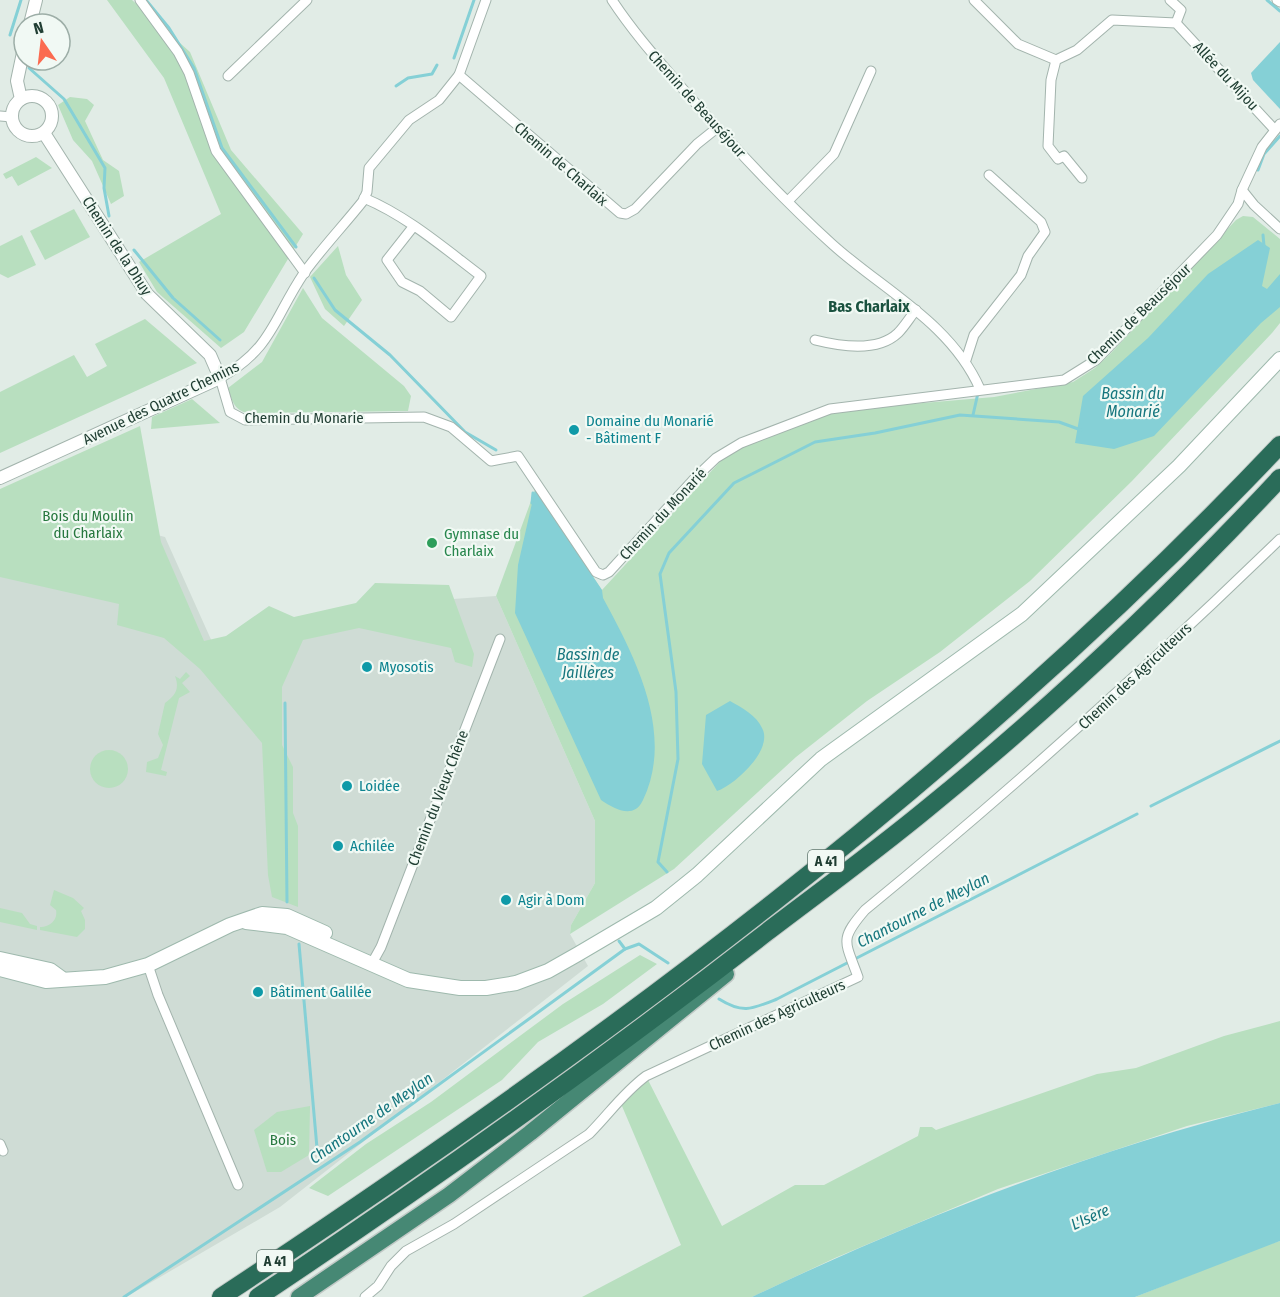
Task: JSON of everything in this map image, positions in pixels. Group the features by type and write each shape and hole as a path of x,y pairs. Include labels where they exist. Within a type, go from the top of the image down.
{"highway":[{"name":"A 41","path":"221,1297 512,1100 674,980 837,852 1021,695 1170,555 1280,445"},
{"name":"A 41","path":"258,1297 438,1175 569,1082 929,807 1119,638 1280,478"},
{"path":"299,1297 449,1195 530,1133 929,807"}],"main road":[{"path":"0,969 46,981 61,978 105,977 148,965 230,926 246,922 262,914 286,916 374,961 421,980 454,987 480,988 502,986 533,977 627,927 680,889 821,759 1022,614 1172,473 1280,358"},
{"path":"0,959 50,970 61,978"}],"street":[{"path":"140,0 178,51 189,73 216,152 304,273"},
{"path":"228,76 307,0"},
{"name":"Avenue des Quatre Chemins","path":"0,478 220,378 249,360 260,348 304,273 364,198 369,168 409,120 439,100 459,75 486,0"},
{"name":"Chemin de Beauséjour","path":"612,0 647,47 717,128 833,244 916,310 966,360 980,389 1064,380 1096,360 1217,235 1238,204 1262,147 1277,127"},
{"path":"974,0 1018,44 1056,60 1077,50 1112,20 1176,23"},
{"name":"Allée du Mijou","path":"1170,0 1180,10 1176,23 1277,127"},
{"path":"1056,60 1051,80 1048,146 1058,159 1064,156 1082,177"},
{"path":"789,200 834,154 871,71"},
{"path":"19,72 17,81 21,99"},
{"name":"Chemin de Charlaix","path":"459,75 620,213 626,214 635,209 696,144 717,128"},
{"path":"38,96 50,106 52,120 44,133 30,136 23,134 6,116 21,99 38,96"},
{"name":"Chemin de la Dhuy","path":"44,133 147,294 210,355 220,378"},
{"path":"966,360 975,335 1021,275 1028,256 1045,232 1041,222 989,175"},
{"path":"1242,190 1254,206 1280,230"},
{"path":"364,198 381,206 412,227 481,276 451,316 420,291 402,282 387,260 412,227"},
{"path":"814,340 844,347 884,342 897,334 916,310"},
{"name":"Chemin du Monarie","path":"220,378 230,412 244,420 415,417"},
{"name":"Chemin du Monarié","path":"415,417 438,420 451,427 491,461 518,456 596,572 603,575 609,573 716,458 741,443 830,409 980,389"},
{"name":"Chemin des Agriculteurs","path":"365,1297 378,1286 391,1266 406,1251 454,1224 589,1134 606,1118 619,1099 646,1076 858,976 846,939 849,929 866,910 1027,776 1199,618 1280,539"},
{"name":"Chemin du Vieux Chêne","path":"374,961 500,639"},
{"path":"148,965 158,995 238,1185"}],"shaded area":[{"path":"0,495 165,537 213,644 367,605 496,596 595,821 595,883 571,925 570,934 588,966 280,1207 126,1297 0,1297"}],"green space":[{"path":"107,0 132,0 190,52 231,150 303,234 244,332 221,348 157,292 139,262 221,214 164,78"},
{"path":"70,97 87,99 94,105 85,121 103,160 119,171 124,196 111,204 92,161 73,140 58,105"},
{"path":"36,157 52,168 18,186 12,176 6,179 3,174"},
{"path":"74,209 90,237 45,260 30,231"},
{"path":"1243,216 1253,217 1280,239 1280,323 1272,333 1132,481 1030,581 940,652 867,701 796,757 674,869 570,934 571,925 595,883 595,821 496,596 535,490 602,590 727,454 744,445 840,410 994,397 1073,382 1095,368 1110,354 1236,220"},
{"path":"22,235 36,265 8,278 0,274 0,246"},
{"path":"338,246 346,275 362,300 344,326 325,309 310,277"},
{"path":"303,288 322,318 404,386 411,396 408,411 247,413 236,407 228,388 262,362"},
{"path":"145,319 197,363 0,453 0,392 74,355 87,377 107,366 95,344"},
{"path":"192,399 220,423 151,429 152,417"},
{"name":"Bois du Moulin du Charlaix","path":"140,426 161,542 204,641 226,636 269,606 294,617 356,603 375,583 449,585 474,654 472,667 455,662 451,648 359,628 303,640 282,687 282,745 293,767 293,813 298,826 298,907 272,897 268,875 262,743 200,669 164,638 117,625 119,604 0,577 0,489"},
{"path":"186,672 190,676 182,683 190,692 179,698 161,770 167,772 166,776 146,772 147,762 158,758 163,745 158,734 165,703 174,695 177,688 175,676 180,679"},
{"path":"109,750 123,755 128,769 123,783 109,788 95,783 90,769 95,755"},
{"path":"54,890 73,898 84,908 81,911 85,920 85,929 77,937 40,930 40,927 50,924 56,917 56,910 50,905"},
{"path":"0,908 22,913 30,924 37,926 37,930 0,922"},
{"path":"640,955 657,964 603,1004 538,1042 502,1080 328,1196 309,1188 366,1144 431,1102 563,1004"},
{"path":"1280,1021 1280,1103 1187,1126 998,1189 835,1258 752,1297 582,1297 681,1245 619,1099 646,1076 722,1226 795,1185 824,1185 918,1136 920,1127 932,1127 936,1130 1097,1074 1136,1068 1224,1036"},
{"name":"Bois","path":"310,1106 309,1155 281,1172 267,1172 254,1130 277,1112"},
{"path":"1280,1241 1280,1297 1135,1297 1263,1246"}],"water":[{"path":"1280,42 1280,109 1253,80 1251,73"},
{"name":"Bassin du Monarié","path":"1258,240 1270,248 1262,286 1267,289 1280,274 1280,307 1261,323 1154,436 1114,449 1075,443 1083,396 1148,338 1208,274"},
{"name":"Bassin de Jaillères","path":"535,490 602,590 603,598 627,645 647,696 653,722 655,748 652,775 643,800 634,810 624,811 601,800 515,613 518,565"},
{"path":"730,701 748,712 762,728 763,746 758,756 742,774 717,791 702,764 706,715"},
{"name":"L'Isère","path":"1280,1103 1280,1241 1135,1297 752,1297 880,1239 1011,1186 1144,1141"}],"waterway":[{"path":"10,35 21,0"},
{"path":"146,0 169,28 194,68 222,148 296,247"},
{"path":"454,58 474,0"},
{"path":"1267,0 1280,11"},
{"path":"396,86 408,78 432,74 437,65"},
{"path":"34,72 64,99 105,168 104,188 109,216"},
{"path":"1258,170 1264,154 1280,136"},
{"path":"1263,235 1264,246"},
{"path":"134,250 173,298 220,340"},
{"path":"314,278 335,310 390,355 465,432 496,450"},
{"path":"973,415 978,393"},
{"path":"667,872 658,862 678,759 676,692 660,574 669,553 734,483 815,442 875,433 960,415 1059,422 1081,430"},
{"path":"532,503 533,493"},
{"path":"285,703 287,902"},
{"name":"Chantourne de Meylan","path":"1151,806 1280,741"},
{"name":"Chantourne de Meylan","path":"719,999 741,1008 761,1005 777,999 1137,814"},
{"path":"619,941 625,949"},
{"path":"299,944 317,1148"},
{"name":"Chantourne de Meylan","path":"124,1297 360,1142 625,949 639,944 668,963"}],"place":[{"name":"Domaine du Monarié - Bâtiment F","path":"574,430"},
{"name":"Gymnase du Charlaix","path":"432,543"},
{"name":"Myosotis","path":"367,667"},
{"name":"Loidée","path":"347,786"},
{"name":"Achilée","path":"338,846"},
{"name":"Agir à Dom","path":"506,900"},
{"name":"Bâtiment Galilée","path":"258,992"}],"district":[{"name":"Bas Charlaix","path":"869,306"}]}
